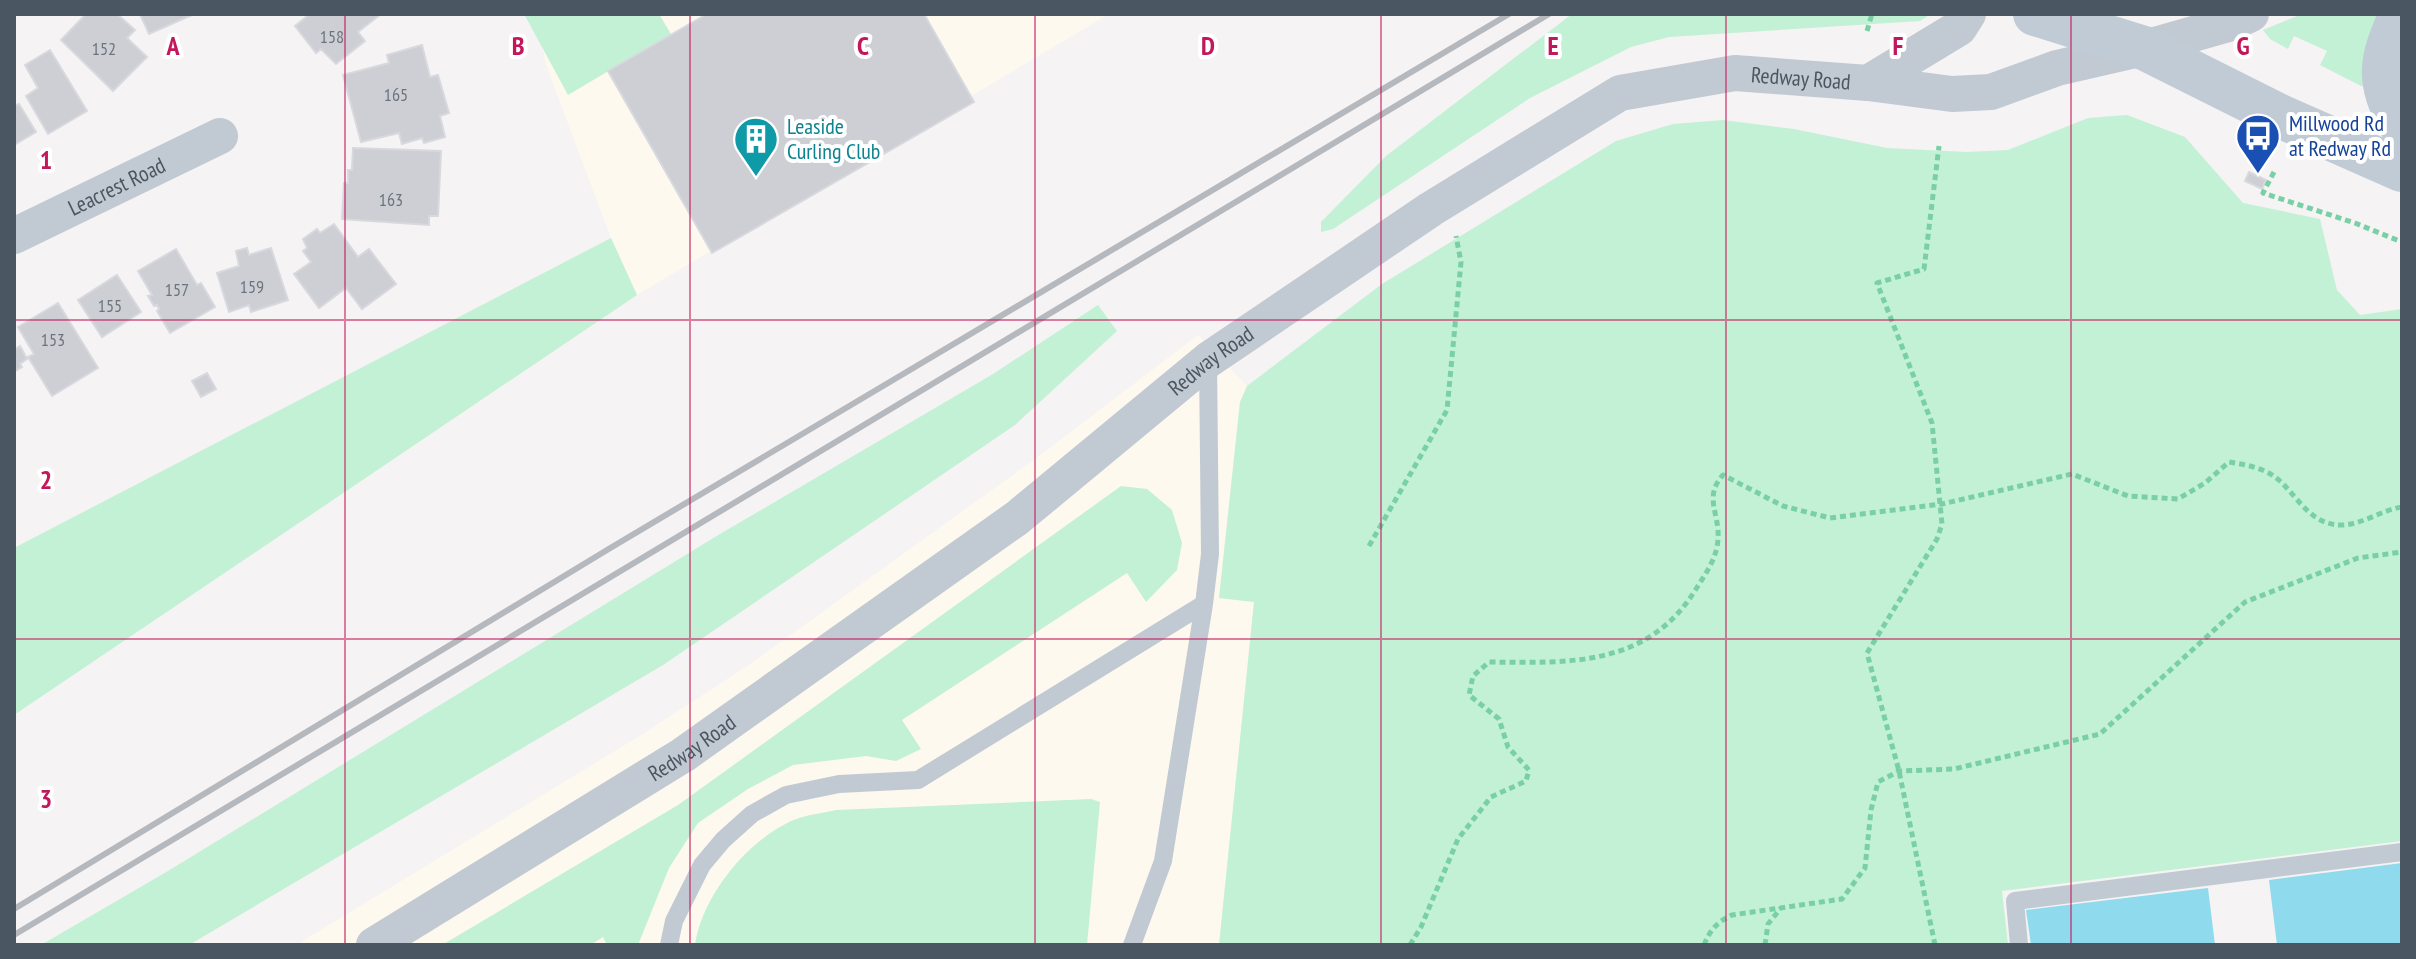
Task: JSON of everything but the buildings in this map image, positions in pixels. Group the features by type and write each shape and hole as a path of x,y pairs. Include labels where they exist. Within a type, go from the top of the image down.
{"main road":[{"path":"2035,14 2144,48 2284,118 2402,170"},
{"path":"2108,14 2144,48"},
{"path":"2401,14 2383,64 2386,94 2402,127"}],"street":[{"path":"1868,83 1959,28 1968,14"},
{"name":"Redway Road","path":"374,945 683,755 1017,518 1208,360 1446,200 1620,93 1735,73 1868,83 1952,94 1991,92 2057,68 2144,48 2232,23 2251,14"},
{"name":"Leacrest Road","path":"14,236 220,136"}],"lane":[{"path":"1132,945 1163,861 1204,604 1210,554 1208,360"},
{"path":"669,945 674,921 702,865 723,840 752,814 786,795 839,784 918,780 1204,604"},
{"path":"2019,945 2015,901 2402,852"}],"path":[{"path":"1867,31 1872,14"},
{"path":"1935,945 1899,771 1867,653 1937,539 1942,524 1932,423 1877,283 1924,269 1939,146"},
{"path":"2274,172 2263,193 2402,242"},
{"path":"1369,546 1447,410 1461,262 1446,200"},
{"path":"1410,945 1421,927 1458,839 1491,797 1526,781 1529,770 1508,747 1499,719 1469,695 1473,676 1489,662 1593,660 1645,642 1687,604 1713,562 1718,538 1712,494 1714,484 1723,475 1783,506 1830,518 1942,504 2072,474 2128,496 2178,499 2205,483 2229,462 2253,466 2279,479 2305,511 2329,524 2347,525 2386,509 2402,507"},
{"path":"1704,945 1708,934 1719,921 1732,915 1842,899 1865,868 1871,810 1878,782 1899,771 1954,769 2100,734 2245,602 2358,558 2402,552"},
{"path":"1765,945 1768,924 1782,908"}],"shaded area":[{"name":"Leaside Curling Club","path":"536,14 1109,14 637,295 611,238 546,65"},
{"path":"1198,335 1247,386 1240,402 1219,598 1254,602 1219,945 296,945 646,732 753,662 1039,456"}],"green space":[{"path":"524,14 659,14 671,34 568,95"},
{"path":"1572,14 1931,14 1920,21 1669,37 1631,47 1530,98 1333,229 1321,232 1321,222 1386,156"},
{"path":"2302,14 2389,14 2371,86 2361,86 2320,65 2327,51 2294,36 2288,49 2270,39 2263,30"},
{"path":"2127,115 2185,137 2243,203 2320,219 2337,290 2360,315 2402,309 2402,841 2002,891 2008,945 1219,945 1254,602 1219,598 1240,402 1247,386 1382,284 1616,141 1673,124 1723,120 1794,129 1887,148 1966,152 2008,150 2088,118"},
{"path":"611,238 637,295 14,715 14,548"},
{"path":"1098,305 1117,331 1015,425 663,665 189,945 41,945 168,871 720,534 993,374"},
{"path":"1121,486 1147,489 1172,510 1182,543 1177,570 1146,602 1127,573 902,720 921,749 896,761 866,756 793,765 748,789 698,823 669,868 638,945 607,945 603,937 590,945 442,945 678,805"},
{"path":"1091,799 1100,802 1087,945 695,945 707,906 732,869 763,838 799,818 836,810"}],"water":[{"path":"2402,863 2402,945 2277,945 2269,880"},
{"path":"2208,888 2215,945 2031,945 2026,910"}],"railway":[{"path":"14,909 612,547 1509,14"},
{"path":"14,935 1549,14"}],"place":[{"name":"Millwood Rd at Redway Rd","path":"2258,175"},
{"name":"Leaside Curling Club","path":"756,178"}]}
